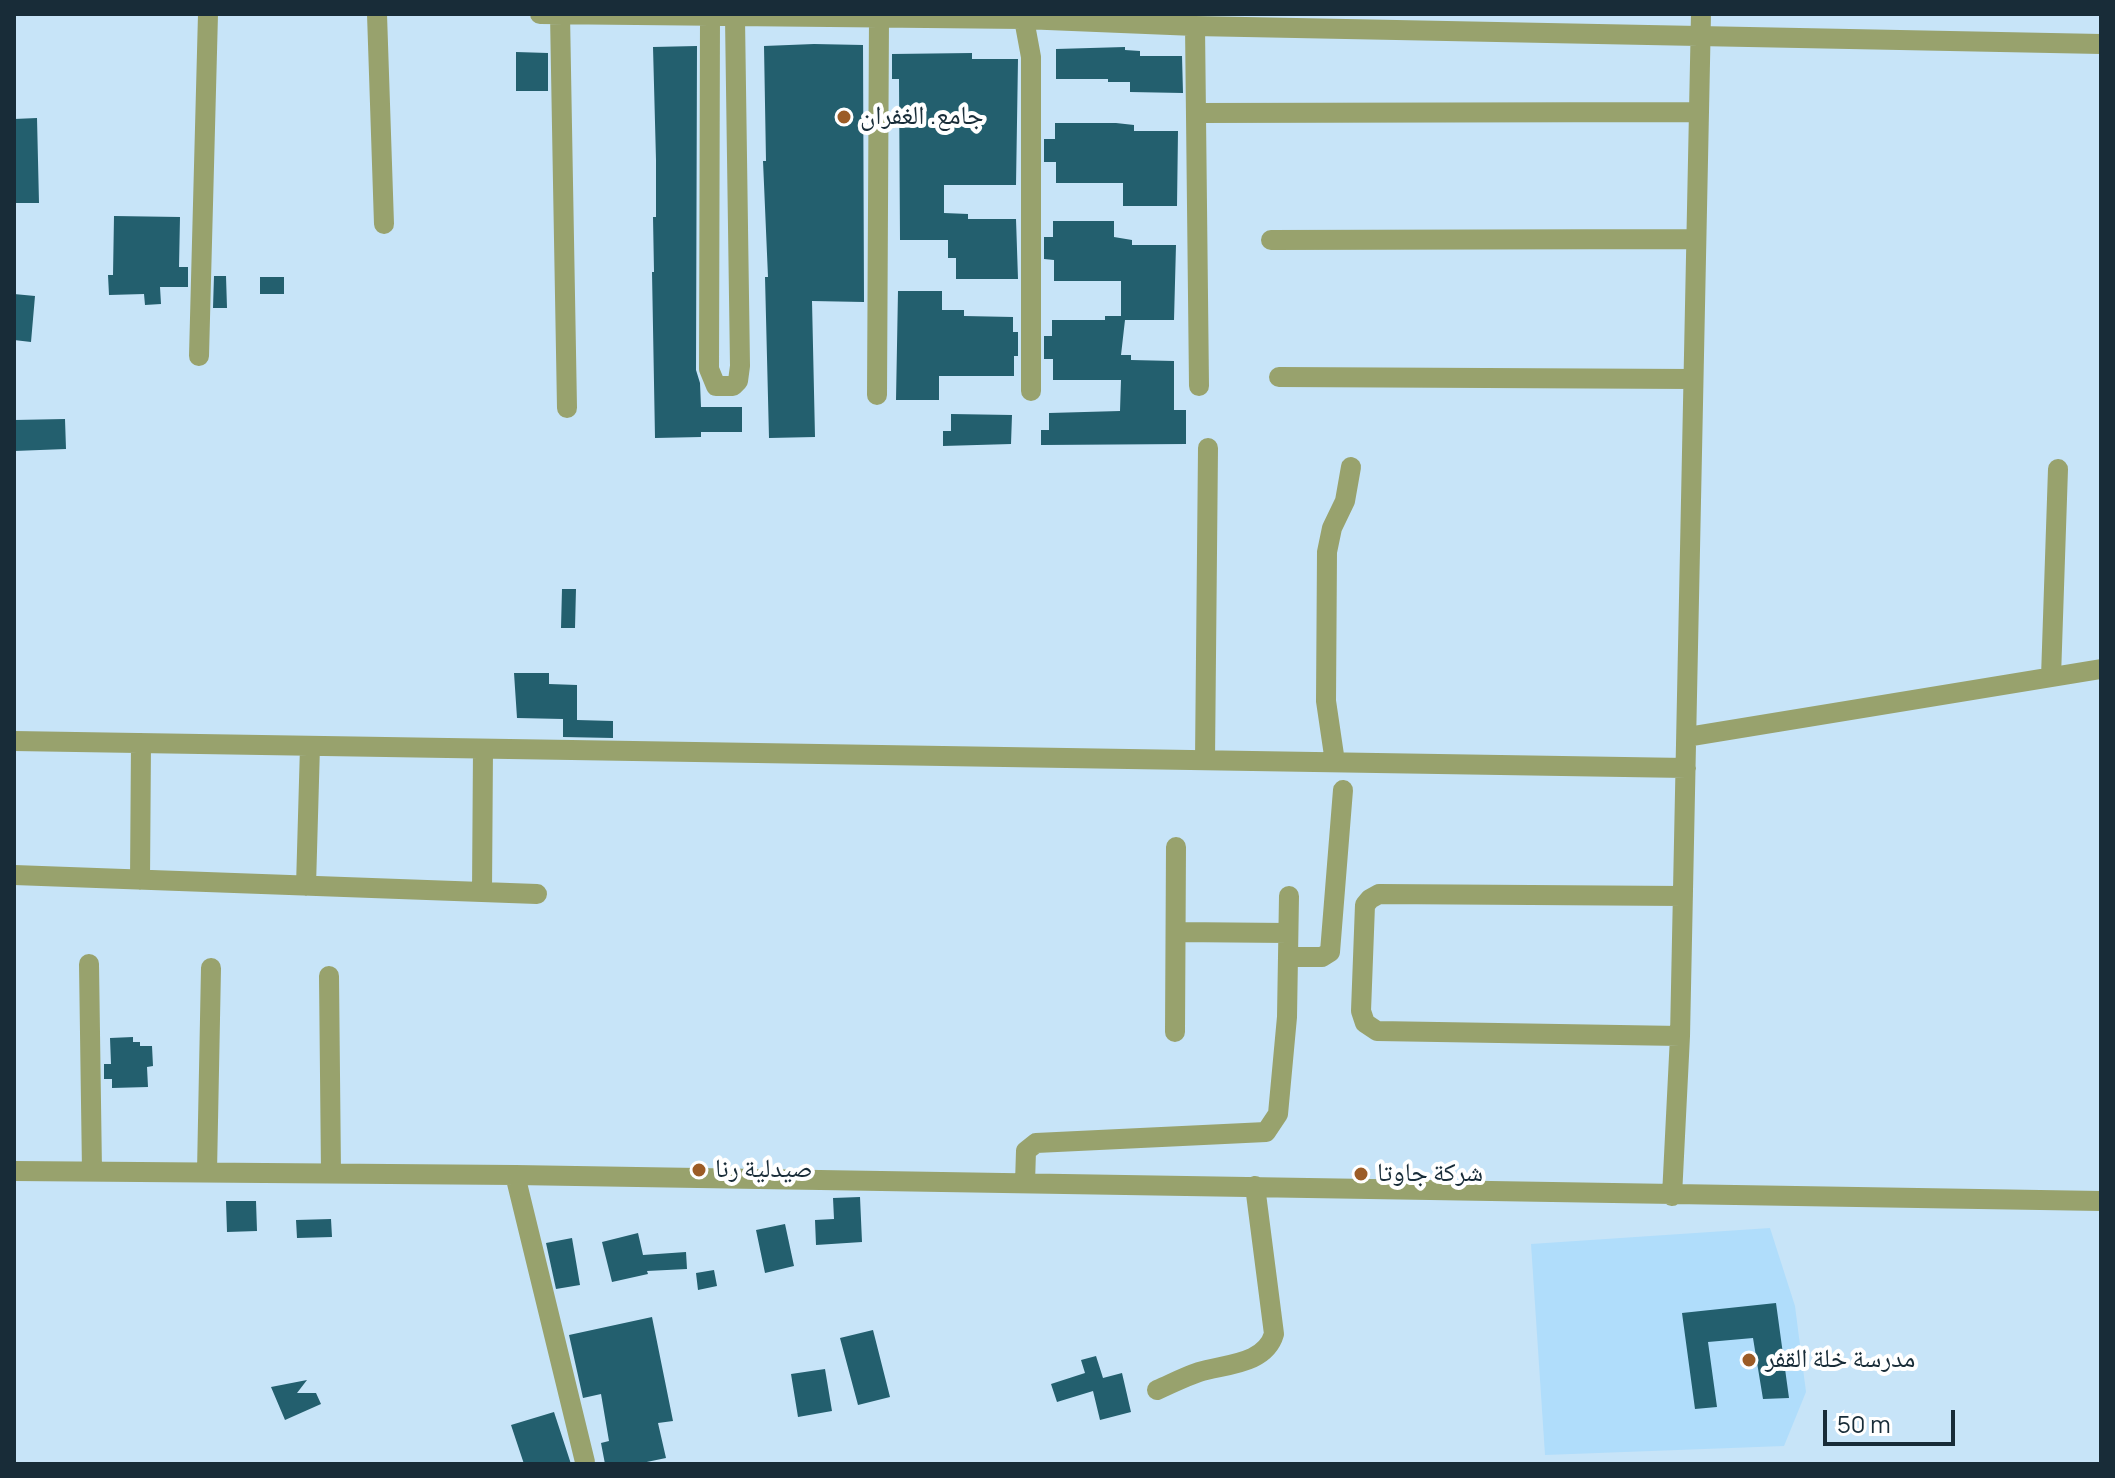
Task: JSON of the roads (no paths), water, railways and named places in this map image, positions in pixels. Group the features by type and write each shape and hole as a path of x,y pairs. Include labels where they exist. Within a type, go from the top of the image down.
{"street":[{"path":"199,356 208,14"},
{"path":"377,14 384,224"},
{"path":"540,14 735,18 1023,17 1170,20 1195,26 1701,24 2101,44"},
{"path":"560,14 567,408"},
{"path":"710,17 709,369 716,386 733,386 738,381 740,366 735,18"},
{"path":"1023,17 1031,57 1031,391"},
{"path":"877,395 879,18"},
{"path":"1672,1196 1680,1036 1701,24"},
{"path":"1195,26 1199,386"},
{"path":"1196,113 1699,112"},
{"path":"1271,240 1696,239"},
{"path":"1279,377 1692,379"},
{"path":"1205,760 1208,448"},
{"path":"1335,762 1326,701 1327,552 1332,528 1345,501 1351,467"},
{"path":"2051,677 2058,469"},
{"path":"1687,737 2101,669"},
{"path":"14,741 1686,768"},
{"path":"140,880 141,743"},
{"path":"306,886 310,746"},
{"path":"482,892 483,749"},
{"path":"1288,957 1322,957 1330,952 1343,790"},
{"path":"1175,1032 1176,847"},
{"path":"14,875 537,894"},
{"path":"1680,1036 1377,1031 1365,1023 1361,1011 1365,905 1379,894 1683,896"},
{"path":"1025,1183 1026,1151 1036,1143 1266,1132 1278,1114 1287,1017 1289,896"},
{"path":"1176,932 1288,933"},
{"path":"89,964 92,1171"},
{"path":"207,1172 211,968"},
{"path":"329,976 331,1173"},
{"path":"14,1171 515,1175 2101,1201"},
{"path":"515,1175 585,1462"},
{"path":"1157,1390 1199,1372 1251,1359 1263,1352 1271,1342 1274,1334 1255,1186"}],"place":[{"name":"جامع. الغفران","path":"844,117"},
{"name":"صيدلية رنا","path":"699,1170"},
{"name":"شركة جاوتا","path":"1361,1174"},
{"name":"مدرسة خلة القفر","path":"1749,1360"}]}
